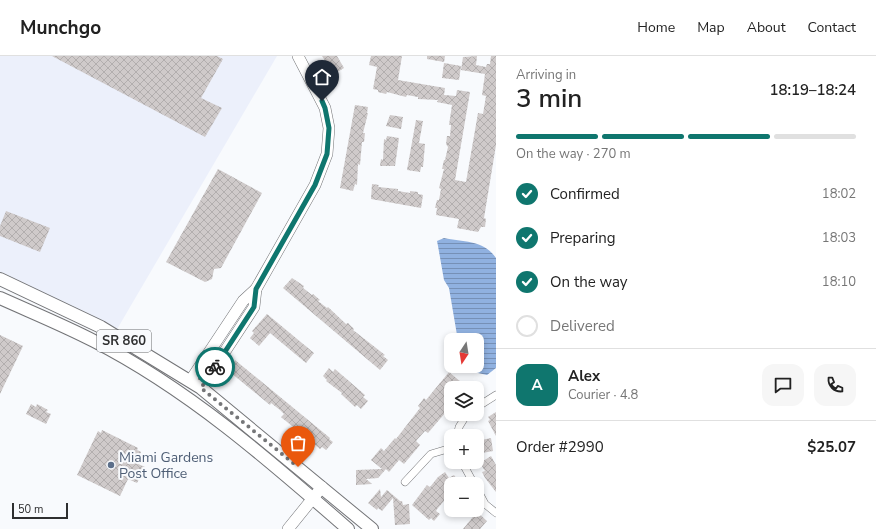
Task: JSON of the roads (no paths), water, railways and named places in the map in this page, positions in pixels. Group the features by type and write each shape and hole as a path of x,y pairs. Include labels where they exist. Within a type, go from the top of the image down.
{"main road":[{"name":"SR 860","path":"0,279 100,327 201,388 372,529"},
{"path":"0,291 36,306 41,305 44,300"},
{"name":"SR 860","path":"0,298 94,341 165,384 255,450 348,529"},
{"path":"165,384 201,388"},
{"path":"181,395 189,394 214,398"}],"street":[{"path":"190,381 243,301 256,289 315,185 327,154 329,128 325,108 298,56"},
{"path":"201,388 254,307 256,289"},
{"path":"484,403 496,395"},
{"path":"405,482 431,454 444,450"},
{"path":"288,529 322,487"},
{"path":"484,502 496,513"}],"water":[{"path":"444,238 473,243 485,248 496,258 496,368 487,375 478,373 484,373 484,333 457,333 449,288 444,280 437,241"}],"place":[{"name":"Miami Gardens Post Office","path":"111,465"}]}
